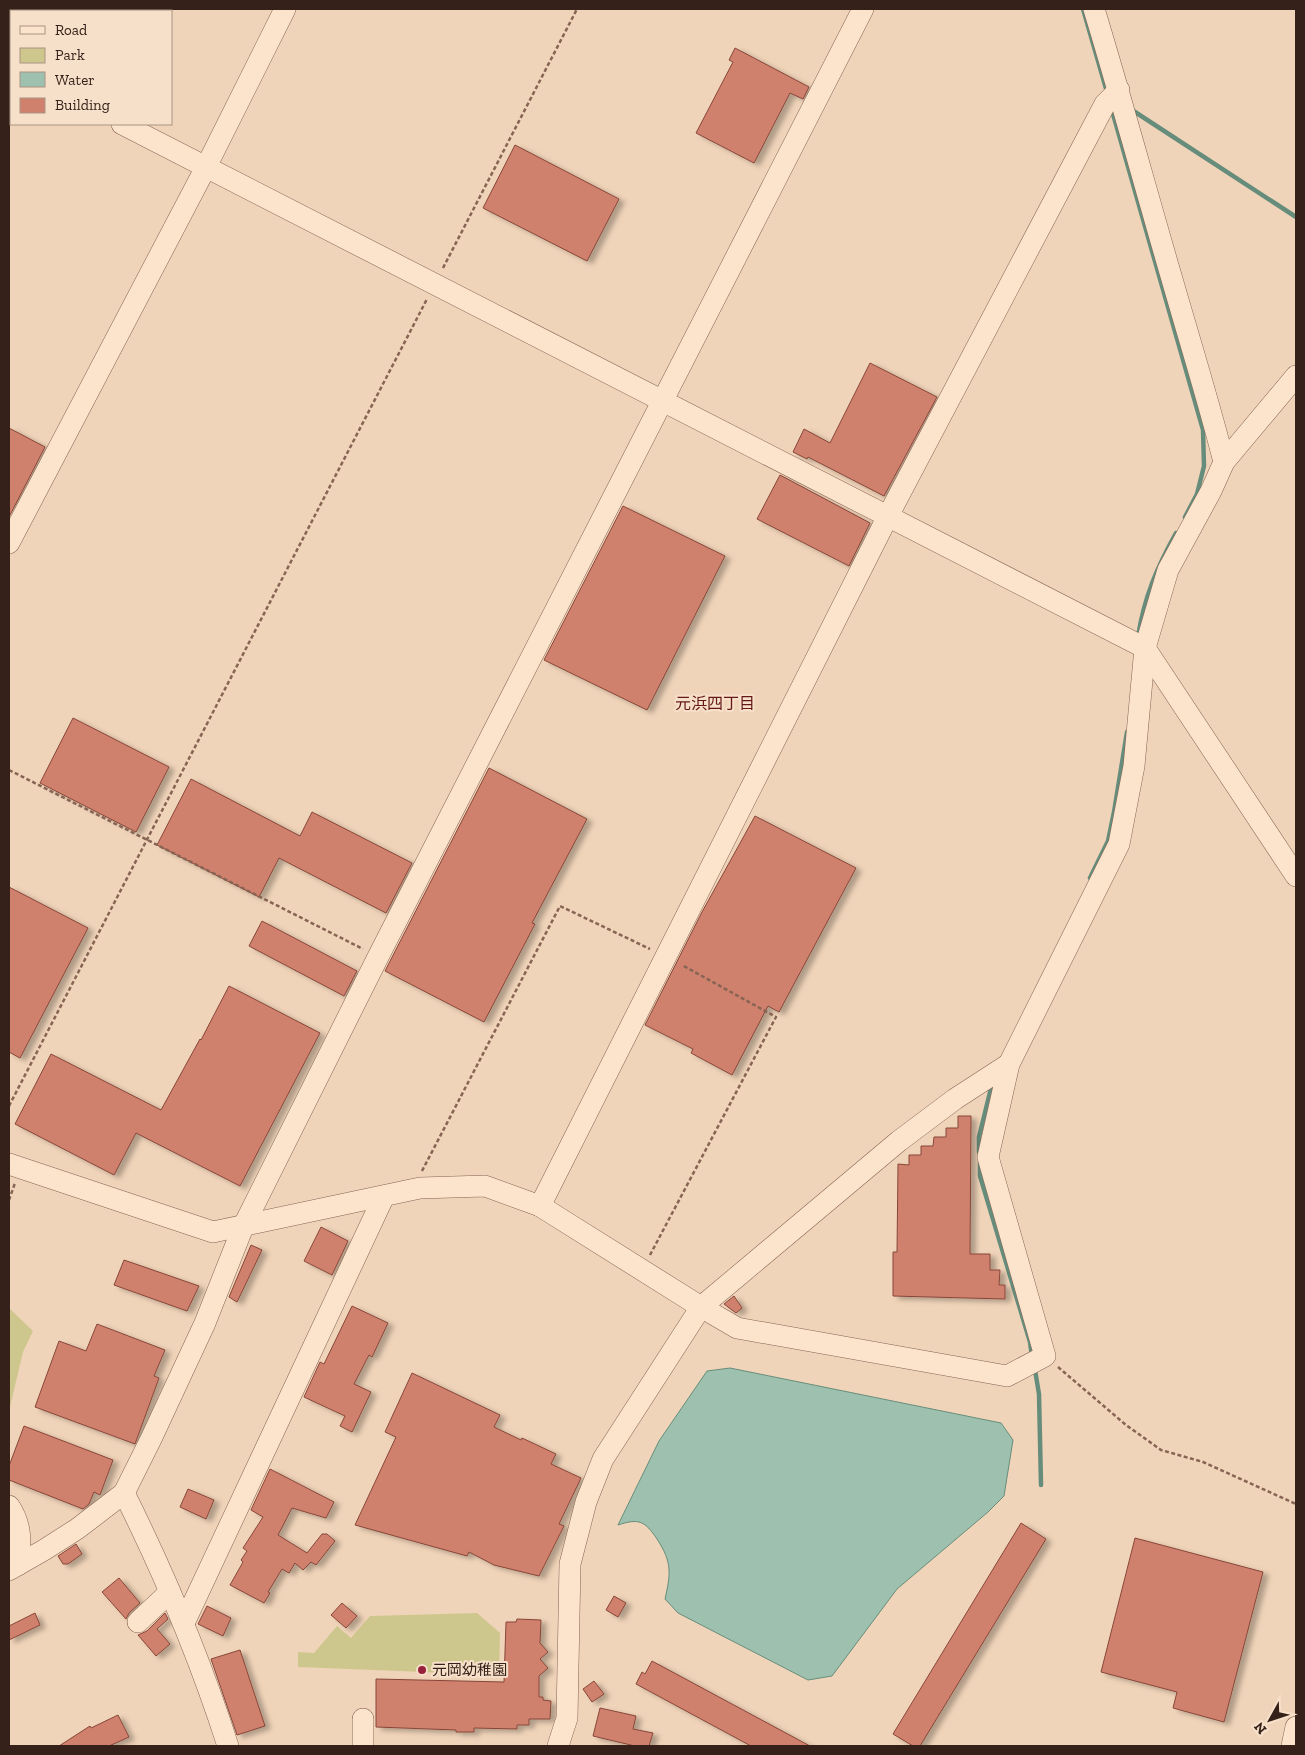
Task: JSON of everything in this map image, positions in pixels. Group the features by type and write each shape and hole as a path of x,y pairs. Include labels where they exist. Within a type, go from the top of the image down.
{"street":[{"path":"9,543 206,167 286,9"},
{"path":"13,1567 77,1529 124,1493 206,1322 243,1227 378,957 863,9"},
{"path":"1094,9 1112,97 1174,288 1209,404 1224,462"},
{"path":"540,1206 888,516 1112,97"},
{"path":"124,125 1139,645 1296,876"},
{"path":"9,1164 213,1232 420,1188 485,1186 540,1206 737,1328 1007,1376 1045,1356 988,1157 1009,1064 1119,844 1134,766 1139,645 1168,570 1211,492 1224,462 1296,376"},
{"path":"558,1746 567,1718 570,1564 586,1502 603,1459 701,1307 899,1140 955,1099 1009,1064"},
{"path":"184,1623 384,1196"},
{"path":"124,1493 151,1547 184,1623 208,1684 228,1746"},
{"path":"9,1506 19,1527 21,1542 13,1567"},
{"path":"138,1622 170,1592"},
{"path":"363,1719 363,1746"},
{"path":"1292,1746 1296,1727"}],"path":[{"path":"9,1106 578,9"},
{"path":"9,770 378,957"},
{"path":"1045,1356 1126,1425 1161,1450 1203,1462 1296,1504"}],"green space":[{"path":"9,1308 33,1331 23,1352 9,1411"},
{"path":"477,1613 500,1633 499,1675 298,1667 298,1652 314,1653 337,1626 351,1638 370,1616"}],"water":[{"path":"730,1368 1001,1423 1013,1440 1004,1496 988,1512 897,1589 832,1676 808,1680 678,1613 665,1599 669,1568 668,1561 657,1539 649,1528 641,1523 631,1522 618,1525 659,1441 707,1371"}],"building":[{"path":"735,48 809,87 803,99 790,93 754,163 696,133 733,62 729,60"},
{"path":"515,145 619,199 587,261 483,208"},
{"path":"870,363 937,397 884,496 808,457 807,459 793,452 804,429 830,443"},
{"path":"9,428 45,447 9,517"},
{"path":"780,475 870,523 849,566 757,519"},
{"path":"623,506 725,556 647,710 544,660"},
{"path":"73,718 169,767 136,832 40,783"},
{"path":"489,768 587,819 532,923 535,924 484,1022 385,971"},
{"path":"191,779 300,836 312,812 412,863 386,913 279,858 259,897 157,845"},
{"path":"755,816 856,868 779,1012 768,1006 732,1075 691,1053 693,1049 645,1025 702,912"},
{"path":"9,887 88,928 20,1058 9,1052"},
{"path":"262,921 357,971 344,996 249,946"},
{"path":"229,986 320,1033 240,1186 136,1133 114,1175 15,1124 51,1054 161,1110"},
{"path":"958,1116 971,1116 970,1254 990,1254 990,1270 1000,1270 999,1285 1005,1285 1005,1299 893,1296 893,1252 897,1252 898,1164 909,1165 909,1155 921,1155 921,1146 933,1146 934,1137 946,1137 946,1128 958,1128"},
{"path":"321,1227 348,1241 332,1275 304,1261"},
{"path":"251,1245 262,1250 237,1302 229,1297"},
{"path":"124,1260 199,1286 187,1311 114,1285"},
{"path":"734,1296 742,1308 736,1313 724,1304"},
{"path":"352,1306 388,1323 372,1357 369,1355 354,1384 371,1392 352,1432 340,1426 345,1416 304,1397 320,1362 324,1364"},
{"path":"97,1324 165,1350 154,1376 159,1378 135,1444 35,1407 59,1341 86,1351"},
{"path":"412,1373 500,1415 494,1427 556,1454 551,1464 581,1478 559,1524 564,1526 539,1576 494,1565 469,1552 467,1556 355,1525 396,1437 385,1432"},
{"path":"24,1426 113,1460 100,1495 94,1492 89,1504 83,1509 9,1480 9,1466"},
{"path":"270,1469 334,1502 326,1518 292,1508 278,1535 307,1553 322,1534 327,1534 335,1541 316,1565 311,1562 303,1570 295,1563 289,1573 282,1569 268,1592 270,1593 264,1603 230,1585 247,1551 243,1548 263,1517 251,1510"},
{"path":"188,1489 214,1500 206,1519 180,1507"},
{"path":"1021,1523 1046,1539 920,1746 913,1746 893,1734"},
{"path":"1135,1538 1263,1572 1224,1722 1173,1708 1177,1692 1101,1672"},
{"path":"76,1544 82,1554 68,1564 63,1564 58,1556"},
{"path":"119,1578 140,1603 129,1613 126,1619 102,1592"},
{"path":"614,1596 626,1603 618,1617 606,1610"},
{"path":"342,1603 357,1616 346,1628 331,1615"},
{"path":"207,1606 231,1618 223,1636 198,1624"},
{"path":"35,1613 40,1625 9,1640 9,1626"},
{"path":"165,1613 168,1619 157,1629 170,1644 156,1656 138,1635 147,1631"},
{"path":"517,1619 541,1620 540,1643 548,1652 540,1659 548,1668 539,1676 539,1697 543,1697 543,1700 551,1701 550,1719 529,1719 529,1725 517,1725 517,1729 474,1728 474,1732 376,1727 376,1679 504,1682 506,1622 516,1622"},
{"path":"240,1650 265,1726 237,1735 211,1659"},
{"path":"652,1661 810,1746 751,1746 636,1684 642,1672 645,1674"},
{"path":"594,1681 604,1694 592,1702 583,1689"},
{"path":"600,1708 636,1716 633,1729 653,1733 649,1746 635,1746 593,1736"},
{"path":"118,1715 129,1737 109,1746 59,1746 90,1726 91,1728"}],"waterway":[{"path":"1083,9 1107,92"},
{"path":"1111,107 1203,430 1204,466 1197,494 1185,517"},
{"path":"1132,110 1296,217"},
{"path":"1138,637 1152,583 1176,533"},
{"path":"1090,878 1108,841 1127,732"},
{"path":"979,1152 979,1137 992,1084"},
{"path":"980,1162 980,1176 1030,1342 1032,1357"},
{"path":"1035,1370 1039,1394 1041,1485"}],"place":[{"name":"元岡幼稚園","path":"422,1670"}],"district":[{"name":"元浜四丁目","path":"715,703"}]}
